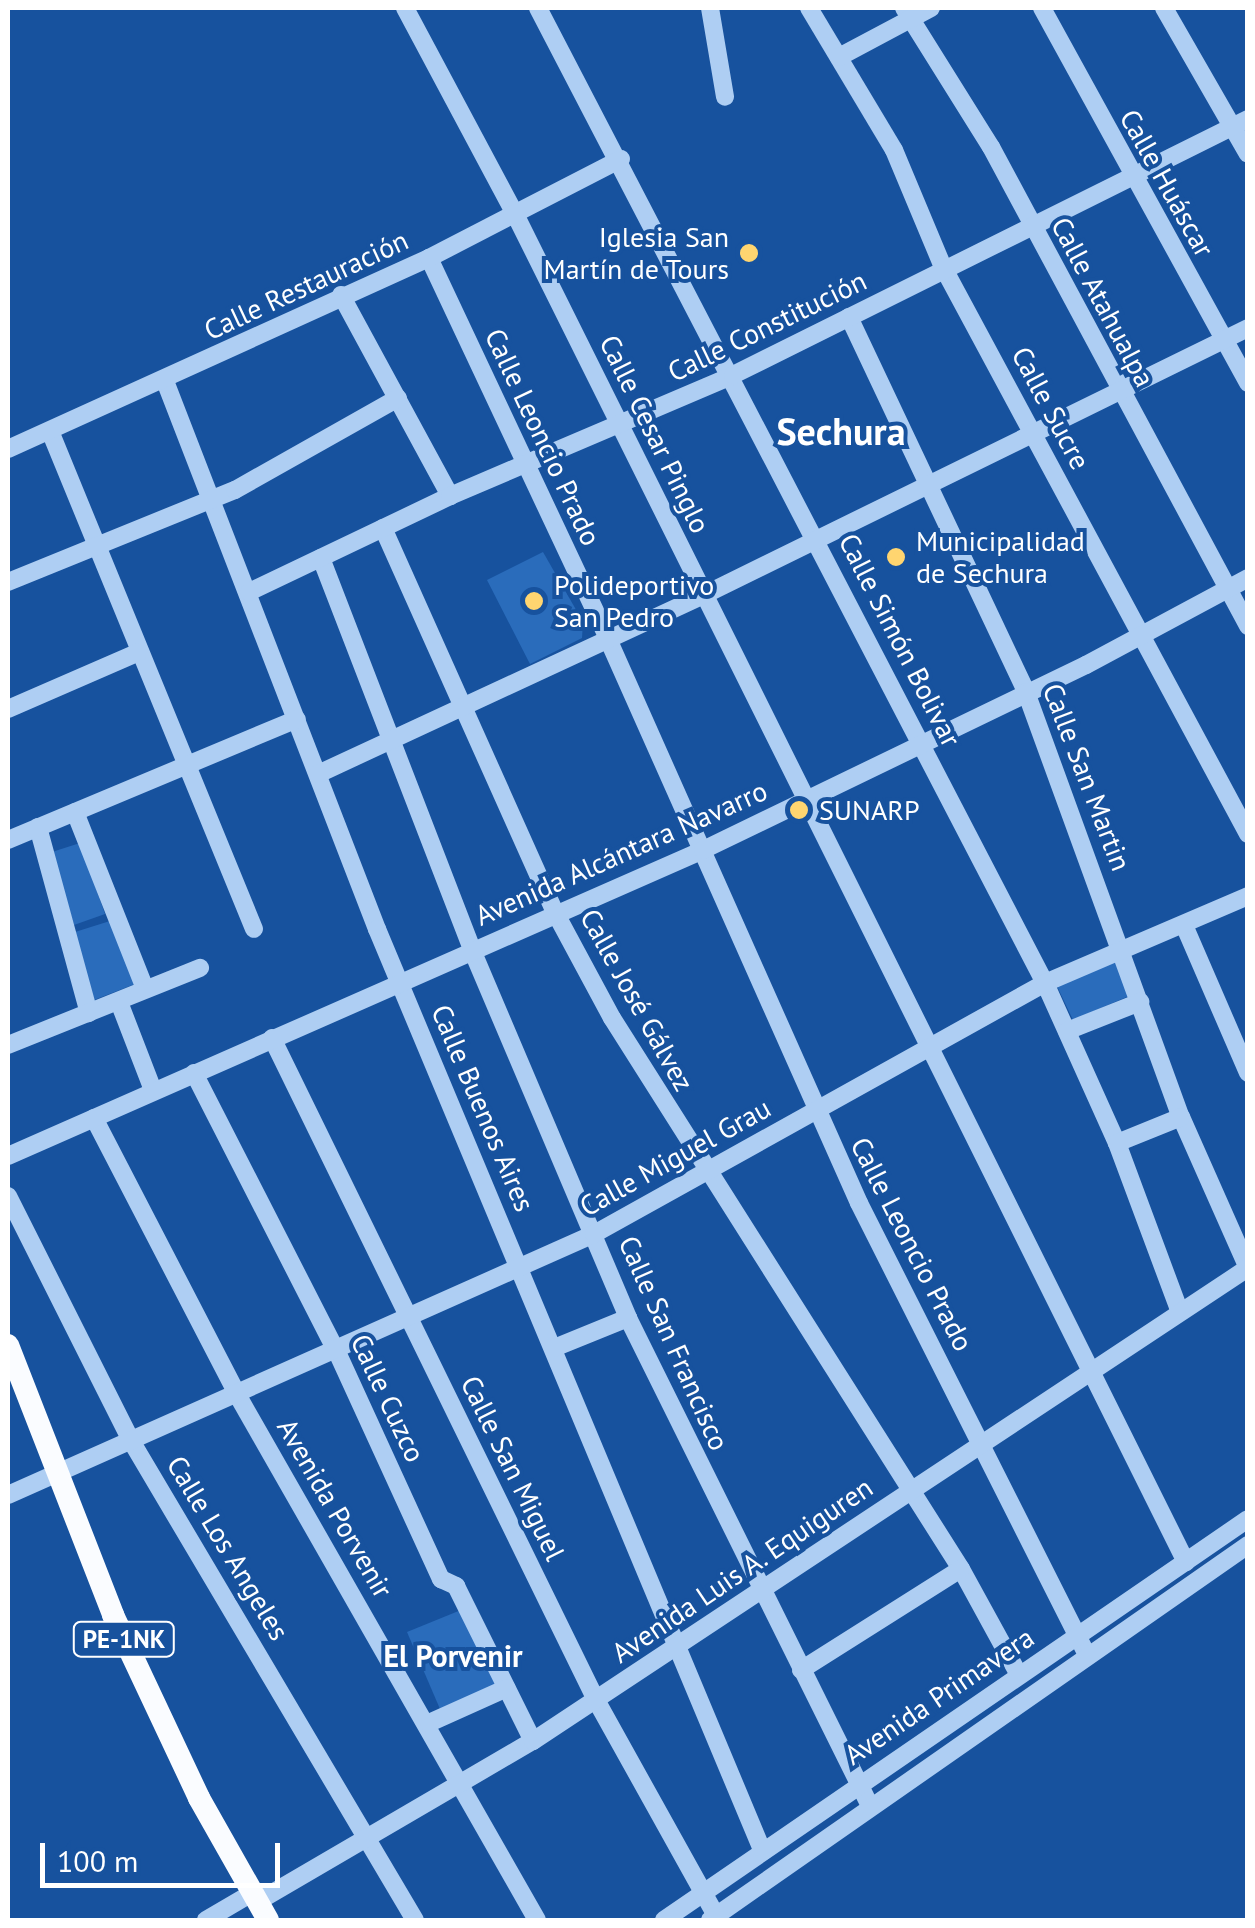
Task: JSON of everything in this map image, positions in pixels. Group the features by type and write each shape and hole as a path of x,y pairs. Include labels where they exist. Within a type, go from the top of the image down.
{"main road":[{"name":"PE-1NK","path":"8,1345 12,1369 156,1710 259,1905"}],"street":[{"name":"Calle Cesar Pinglo","path":"405,8 515,214 1186,1562"},
{"name":"Calle Simón Bolivar","path":"538,8 818,538 1045,984 1117,1143 1180,1312"},
{"path":"710,8 725,97"},
{"name":"Calle Sucre","path":"809,8 894,150 943,267 1248,834"},
{"path":"839,56 907,14 931,8"},
{"name":"Calle Huáscar","path":"1042,8 1130,175 1248,383"},
{"path":"1164,8 1240,123 1248,154"},
{"name":"Calle Atahualpa","path":"907,14 991,147 1120,395 1248,626"},
{"name":"Calle Constitución","path":"249,592 450,496 622,427 733,375 943,267 1240,123"},
{"name":"Calle Restauración","path":"8,448 165,381 341,295 428,258 621,159"},
{"name":"Calle Leoncio Prado","path":"428,258 704,850 816,1111 1087,1655"},
{"path":"341,295 450,496"},
{"name":"Calle San Martin","path":"849,317 1026,692 1181,1116 1247,1268"},
{"path":"318,774 1120,395 1248,328"},
{"name":"Calle Buenos Aires","path":"165,381 215,499 400,982 763,1852"},
{"path":"8,582 215,499 398,398"},
{"path":"50,432 254,930"},
{"name":"Calle José Gálvez","path":"383,528 556,914 707,1173 961,1570 1020,1676"},
{"name":"Calle San Francisco","path":"321,558 472,950 628,1318 870,1806"},
{"name":"Avenida Alcántara Navarro","path":"8,1156 704,850 919,741 1141,636 1248,578"},
{"path":"8,709 138,652"},
{"path":"8,840 297,719"},
{"path":"75,812 145,989"},
{"path":"38,828 89,1014"},
{"name":"Calle Miguel Grau","path":"8,1495 133,1444 594,1234 1045,984 1120,948 1248,896"},
{"path":"1184,925 1248,1073"},
{"path":"8,1045 200,968"},
{"path":"119,1002 153,1090"},
{"path":"1067,1031 1140,1002"},
{"name":"Calle San Miguel","path":"272,1038 596,1700 713,1918"},
{"name":"Calle Cuzco","path":"194,1073 337,1352 442,1579 456,1586 533,1741"},
{"path":"1117,1143 1181,1116"},
{"name":"Avenida Porvenir","path":"94,1118 238,1396 429,1723 537,1920"},
{"name":"Calle Los Angeles","path":"8,1196 133,1444 415,1920"},
{"name":"Avenida Luis A. Equiguren","path":"206,1920 259,1905 367,1834 459,1779 533,1741 1247,1268"},
{"path":"554,1348 628,1318"},
{"name":"Avenida Primavera","path":"664,1920 1248,1519"},
{"name":"Avenida Primavera","path":"713,1918 1248,1545"},
{"path":"801,1670 961,1570"},
{"path":"429,1723 507,1688"}],"shaded area":[{"name":"Polideportivo San Pedro","path":"543,552 583,622 582,638 530,664 487,580"},
{"path":"80,843 105,914 74,925 52,852"},
{"path":"110,921 135,984 94,1000 75,932"},
{"path":"1114,956 1129,996 1073,1020 1056,984"},
{"path":"461,1610 498,1684 440,1709 407,1632"}],"place":[{"name":"Iglesia San Martín de Tours","path":"749,253"},
{"name":"Municipalidad de Sechura","path":"896,557"},
{"name":"Polideportivo San Pedro","path":"534,601"},
{"name":"SUNARP","path":"799,810"}],"district":[{"name":"Sechura","path":"841,431"},
{"name":"El Porvenir","path":"453,1656"}]}
